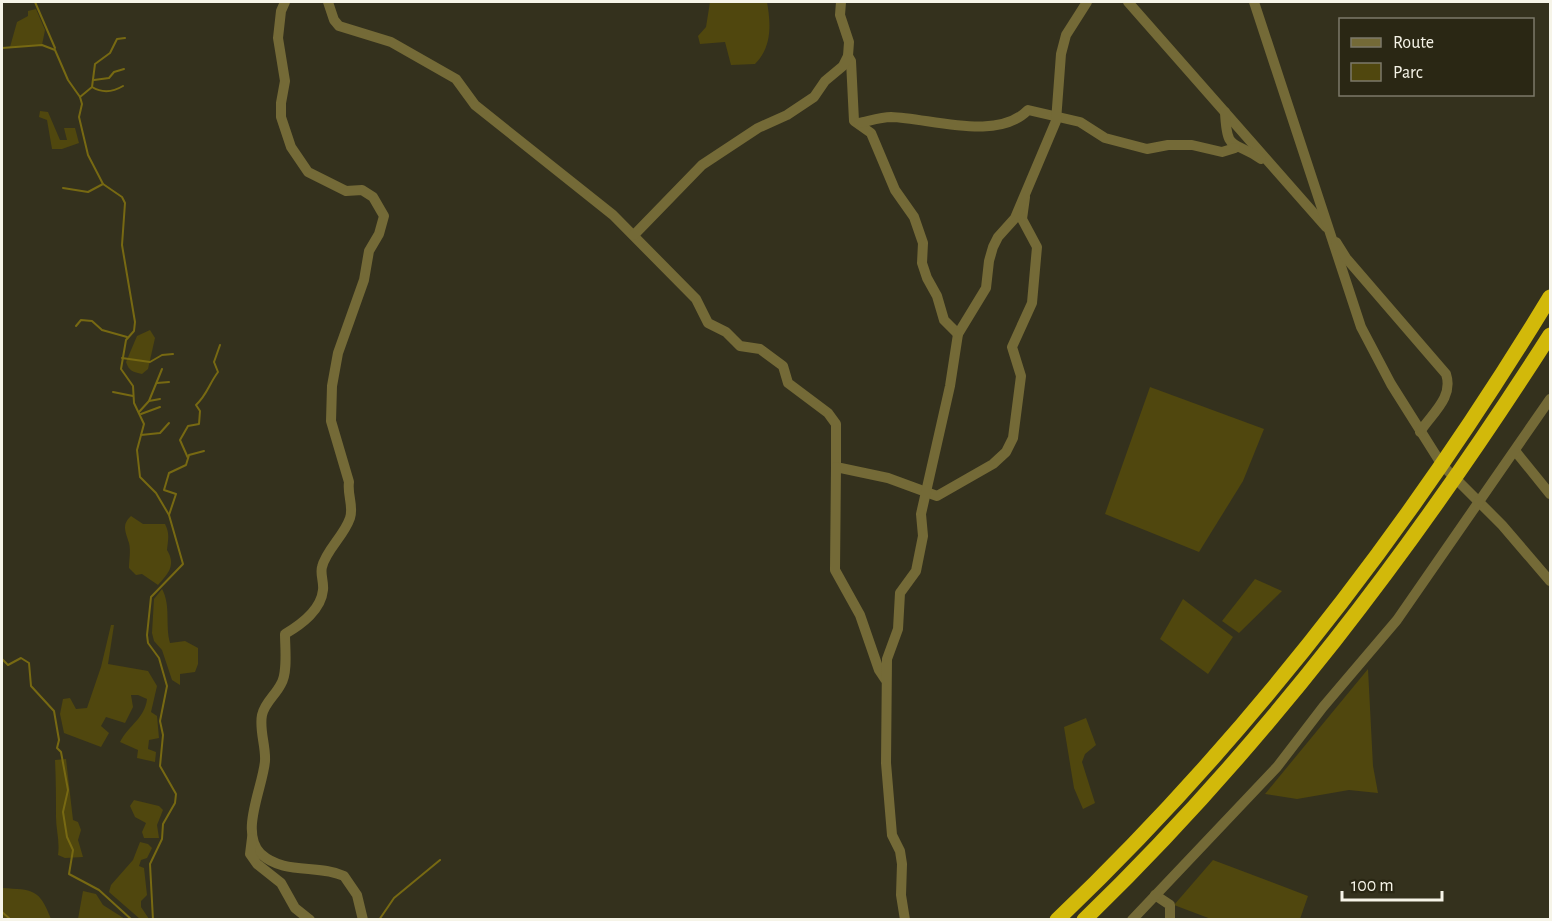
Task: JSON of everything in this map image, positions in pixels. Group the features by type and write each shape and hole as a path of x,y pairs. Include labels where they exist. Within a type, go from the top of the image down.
{"highway":[{"path":"1056,920 1164,812 1228,741 1373,563 1442,465 1551,297"},
{"path":"1084,920 1168,835 1315,668 1386,577 1456,478 1551,335"}],"street":[{"path":"285,2 281,11 278,38 285,81 281,117 291,147 308,172 346,192 362,190 373,197 384,216 379,234 369,251 363,280 338,353 332,386 331,421 349,482 347,493 352,509 339,541 322,565 323,589 320,604 300,626 285,634 284,677 264,708 261,719 265,755 264,775 254,808 250,854 256,864 281,883 295,908 310,920"},
{"path":"328,2 334,20 339,26 391,42 456,79 475,105 597,201 634,235 696,298 708,323 726,332 740,345 760,349 783,366 788,383 828,413 836,424 834,570 860,615 879,670 887,683"},
{"path":"634,235 702,165 758,128 787,115 814,97 825,81 843,66 848,56 849,42 840,15 841,2"},
{"path":"905,920 901,895 902,864 900,851 892,835 886,764 887,683 885,669 898,629 900,593 916,571 923,536 921,514 950,386 958,334 986,288 989,261 998,237 1015,218 1057,115 1061,54 1066,35 1087,2"},
{"path":"1128,2 1328,230 1347,258 1446,374 1448,380 1443,403 1420,432"},
{"path":"1254,2 1361,327 1420,432 1442,465 1551,581"},
{"path":"848,56 851,61 854,121 871,133 895,190 914,217 923,243 922,262 927,278 937,296 944,320 958,334"},
{"path":"859,123 891,117 975,126 1009,123 1028,110 1080,122 1105,138 1147,149 1168,145 1192,145 1222,152 1235,148 1255,155 1276,170"},
{"path":"1225,112 1226,133 1235,148"},
{"path":"836,466 888,477 938,496 944,495 993,464 1006,452 1013,438 1021,376 1012,347 1030,313 1037,247 1022,219 1025,197"},
{"path":"1132,920 1277,767 1323,707 1397,620 1547,409 1551,399"},
{"path":"1516,452 1551,494"},
{"path":"252,835 255,847 273,863 344,876 357,895 363,920"},
{"path":"1155,895 1170,905 1170,920"}],"green space":[{"path":"710,2 767,2 769,35 765,50 755,64 731,65 725,42 700,44 698,36 706,27"},
{"path":"36,9 45,30 42,45 10,47 17,22 28,16 28,11"},
{"path":"40,111 48,112 60,140 67,140 64,128 75,128 79,143 62,149 52,149 47,120 39,117"},
{"path":"150,330 155,338 148,369 142,374 136,373 126,362 137,336"},
{"path":"1150,387 1264,429 1243,481 1199,552 1105,514"},
{"path":"131,516 143,524 165,524 167,528 167,550 171,565 168,573 158,585 142,574 136,575 129,568 130,546 125,526"},
{"path":"1255,579 1282,591 1239,633 1222,621"},
{"path":"162,589 165,595 170,643 185,641 198,648 198,664 195,672 180,674 180,685 172,680 162,650 154,641 152,633 154,599"},
{"path":"1183,599 1233,637 1208,674 1160,639"},
{"path":"111,625 114,625 108,664 148,671 157,686 151,712 157,716 159,738 149,740 148,749 156,752 155,762 137,758 138,750 120,742 146,706 147,699 138,695 131,695 133,707 125,723 106,717 101,726 109,733 101,747 64,733 60,714 63,699 70,698 76,709 87,708 101,667"},
{"path":"1368,669 1373,766 1378,793 1349,790 1297,799 1265,794"},
{"path":"1086,718 1096,745 1085,754 1082,762 1095,803 1083,809 1074,788 1064,727"},
{"path":"66,759 73,820 78,822 81,830 78,840 83,857 65,858 58,855 55,760"},
{"path":"134,800 159,806 163,810 157,825 159,838 144,838 142,832 146,823 135,817 130,806"},
{"path":"140,842 152,848 147,858 141,860 139,866 144,868 147,895 141,901 141,907 149,919 140,919 109,892 111,885 133,860"},
{"path":"1213,860 1308,896 1300,919 1211,919 1174,905"},
{"path":"2,888 21,889 34,893 43,901 51,919 2,919"},
{"path":"83,891 96,894 103,905 125,919 78,919"}],"waterway":[{"path":"35,2 55,48"},
{"path":"80,97 92,87 95,64 110,53 117,39 125,38"},
{"path":"2,48 42,45 55,50 68,80 80,97 82,104 79,117 88,155 103,184 122,197 125,203 122,245 135,322 134,331 126,340 121,369 133,386 134,403 144,424 137,450 140,477 156,493 169,515 183,564 151,597 147,635 148,643 159,658 167,686 160,721 163,735 160,766 176,794 175,803 163,824 162,839 150,864 153,920"},
{"path":"94,80 109,78 114,72 124,69"},
{"path":"92,87 107,91 123,86"},
{"path":"63,188 88,192 103,184"},
{"path":"76,326 81,320 92,321 102,330 127,337"},
{"path":"188,458 180,440 188,426 199,424 200,411 196,405 218,372 214,362 220,345"},
{"path":"122,358 150,362 162,355 173,354"},
{"path":"139,412 149,401 162,369"},
{"path":"157,383 169,382"},
{"path":"113,392 133,396"},
{"path":"149,401 160,399"},
{"path":"141,414 160,407"},
{"path":"141,435 160,433 169,423"},
{"path":"169,515 176,494 164,490 169,473 186,465 189,455 204,451"},
{"path":"2,659 8,665 21,658 29,663 31,686 54,711 59,740 57,748 61,752 68,790 63,812 67,837 73,850 69,874 99,890 132,920"},
{"path":"379,920 394,898 440,860"},
{"path":"2,912 11,920"}]}
